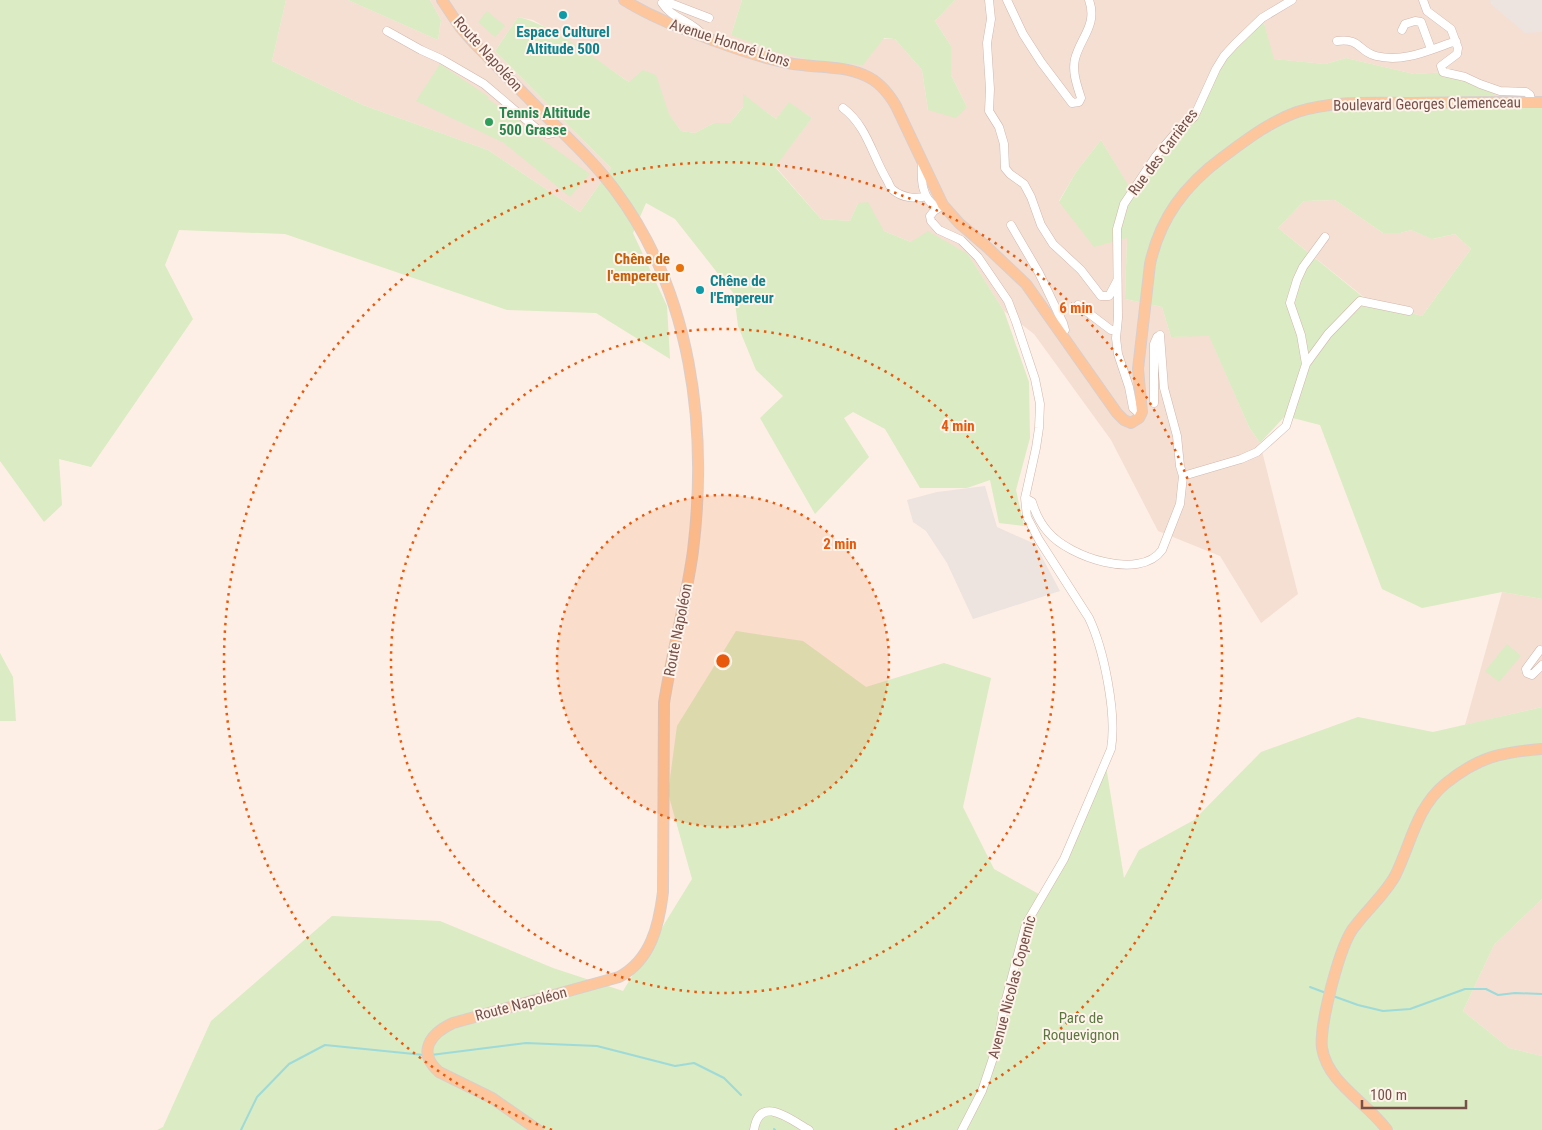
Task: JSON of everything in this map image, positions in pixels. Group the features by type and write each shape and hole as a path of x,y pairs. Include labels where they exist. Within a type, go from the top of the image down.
{"main road":[{"name":"Route Napoléon","path":"442,0 460,27 474,43 588,159 616,191 644,236 660,266 674,303 686,350 696,419 698,461 692,552 664,703 663,892 659,918 650,944 640,961 619,977 453,1023 443,1027 434,1034 428,1045 429,1059 432,1066 439,1072 500,1103 538,1130"},
{"name":"Avenue Honoré Lions","path":"624,0 660,20 763,58 799,65 849,70 872,78 890,95 941,207"},
{"name":"Boulevard Georges Clemenceau","path":"1141,415 1138,370 1147,287 1154,248 1159,233 1172,210 1190,186 1215,163 1263,129 1279,120 1314,107 1358,102 1542,102"},
{"path":"941,207 1026,284 1124,420 1131,423 1141,415"},
{"path":"1387,1130 1334,1075 1327,1065 1322,1050 1321,1037 1326,1013 1337,967 1347,937 1394,878 1418,819 1429,799 1467,767 1485,758 1506,752 1542,749"}],"street":[{"path":"989,0 991,19 987,43 990,89 989,111 999,127 1004,144 1006,168 1010,174 1024,184 1041,225 1053,244 1081,270 1101,296 1109,296 1117,282"},
{"path":"1007,0 1023,34 1041,62 1072,103 1078,102 1081,98 1075,75 1075,58 1087,34 1092,15 1090,0"},
{"name":"Rue des Carrières","path":"1141,415 1133,408 1118,354 1116,330 1118,310 1117,229 1124,204 1156,156 1178,130 1194,117 1216,69 1234,44 1262,18 1292,0"},
{"path":"1423,0 1427,11 1448,25 1456,40 1457,54 1442,63 1443,72 1465,77 1500,91 1526,92 1530,95 1531,102"},
{"path":"705,37 697,27 667,10 662,3 670,3 709,18"},
{"path":"1402,30 1405,24 1415,21 1421,22 1431,49"},
{"path":"387,31 421,50 441,58 484,84 537,129 548,134 561,131"},
{"path":"1337,41 1352,41 1371,54 1394,59 1410,56 1456,40"},
{"path":"843,108 853,115 866,134 881,171 892,190 918,199 926,196"},
{"path":"922,162 921,172 926,196 930,204 941,207"},
{"name":"Avenue Nicolas Copernic","path":"941,207 930,216 931,221 934,226 961,240 971,248 1008,301 1035,379 1040,404 1039,428 1025,498 1027,517 1096,632 1102,653 1113,737 1111,749 1064,859 1026,924 1004,1007 996,1046 982,1091 962,1130"},
{"path":"1011,225 1039,273 1063,323 1064,330 1062,334"},
{"path":"1306,364 1301,335 1290,304 1303,267 1324,237"},
{"path":"1183,476 1241,459 1257,452 1286,426 1306,364 1328,334 1360,301 1410,311"},
{"path":"1078,305 1110,330 1116,330"},
{"path":"1025,498 1032,502 1048,533 1067,548 1090,558 1122,565 1137,565 1149,562 1158,556 1180,504 1183,476 1177,436 1164,388 1160,335 1154,344 1154,403"},
{"path":"1540,650 1526,670 1527,673 1532,675 1542,665"},
{"path":"754,1130 756,1122 760,1117 771,1111 790,1117 809,1130"}],"shaded area":[{"path":"286,0 348,0 438,40 441,20 430,0 742,0 731,35 895,39 922,70 928,110 967,107 951,75 951,46 935,21 955,0 1542,0 1542,106 1503,106 1448,72 1414,74 1346,58 1325,64 1273,59 1264,23 1236,44 1220,69 1197,117 1167,147 1136,199 1101,140 1076,172 1059,201 1127,238 1125,299 1162,307 1171,337 1209,335 1249,427 1260,443 1298,594 1261,623 1220,556 1158,531 1111,440 1034,334 1004,311 968,254 911,242 884,231 858,203 850,221 821,219 775,166 812,118 789,103 776,119 743,95 743,107 730,123 714,123 695,133 681,131 669,115 655,75 629,82 572,43 533,20 518,17 495,51 611,168 580,212 488,150 363,105 272,61"},
{"path":"1489,0 1542,0 1542,32 1525,33 1492,5"},
{"path":"1335,200 1383,233 1400,233 1411,230 1433,239 1455,234 1471,249 1422,316 1370,302 1278,228 1304,201"},
{"path":"985,486 997,527 1035,544 1060,591 973,619 947,563 926,531 913,522 907,500 937,492"},
{"path":"1502,592 1542,599 1542,707 1465,725"},
{"path":"1542,899 1542,1056 1509,1048 1463,1011 1494,945"}],"green space":[{"path":"0,0 286,0 272,61 363,105 488,150 580,212 611,168 495,51 518,17 532,21 561,36 629,82 643,70 656,75 669,114 681,131 695,133 714,123 730,123 743,107 743,94 776,119 789,102 812,118 775,167 821,219 850,221 858,203 868,202 884,231 911,242 928,231 968,254 1004,311 1029,382 1030,438 1016,490 1024,526 999,523 990,480 967,488 920,488 885,429 853,412 844,418 869,457 815,514 760,418 783,396 756,370 738,326 734,294 675,219 646,203 633,233 667,306 670,359 596,313 507,310 285,234 179,230 165,265 193,319 91,467 59,459 62,505 44,522 0,461"},
{"path":"348,0 430,0 441,20 438,40"},
{"path":"742,0 955,0 935,21 951,46 951,75 967,107 956,118 928,110 922,70 895,39 884,38 863,65 820,62 775,52 731,35"},
{"path":"487,11 505,26 495,37 478,22"},
{"path":"1264,23 1274,59 1325,64 1346,58 1414,74 1448,72 1494,94 1503,106 1542,106 1542,599 1502,592 1422,608 1382,589 1320,425 1285,416 1260,443 1249,427 1209,336 1171,337 1162,307 1125,299 1127,238 1094,247 1059,202 1076,172 1101,140 1136,198 1167,147 1197,117 1220,69 1236,44","holes":["1335,200 1383,233 1400,233 1411,230 1432,239 1455,234 1471,249 1422,316 1369,302 1278,228 1304,201"]},
{"name":"Tennis Altitude 500 Grasse","path":"440,64 489,97 488,99 523,123 522,125 590,174 570,197 504,143 416,101"},
{"name":"Parc de Roquevignon","path":"736,631 803,641 866,687 944,663 991,678 963,807 994,869 1044,897 1106,766 1124,878 1139,850 1194,820 1261,752 1358,717 1433,732 1542,707 1542,899 1494,945 1463,1011 1509,1048 1542,1056 1542,1130 157,1130 163,1127 211,1021 332,916 440,921 553,968 623,991 692,879 668,793 677,726"},
{"path":"1507,644 1521,656 1499,682 1485,671"},
{"path":"0,653 13,677 16,721 0,721"}],"waterway":[{"path":"1310,987 1326,993"},
{"path":"1333,996 1383,1011 1410,1009 1465,989 1486,989 1498,995 1515,993 1542,994"},
{"path":"431,1055 526,1043 597,1046 675,1066 694,1063 724,1078 741,1095"},
{"path":"241,1130 257,1097 289,1064 325,1045 424,1055"}],"place":[{"name":"Espace Culturel Altitude 500","path":"563,15"},
{"name":"Tennis Altitude 500 Grasse","path":"489,122"},
{"name":"Chêne de l'empereur","path":"680,268"},
{"name":"Chêne de l'Empereur","path":"700,290"}]}
